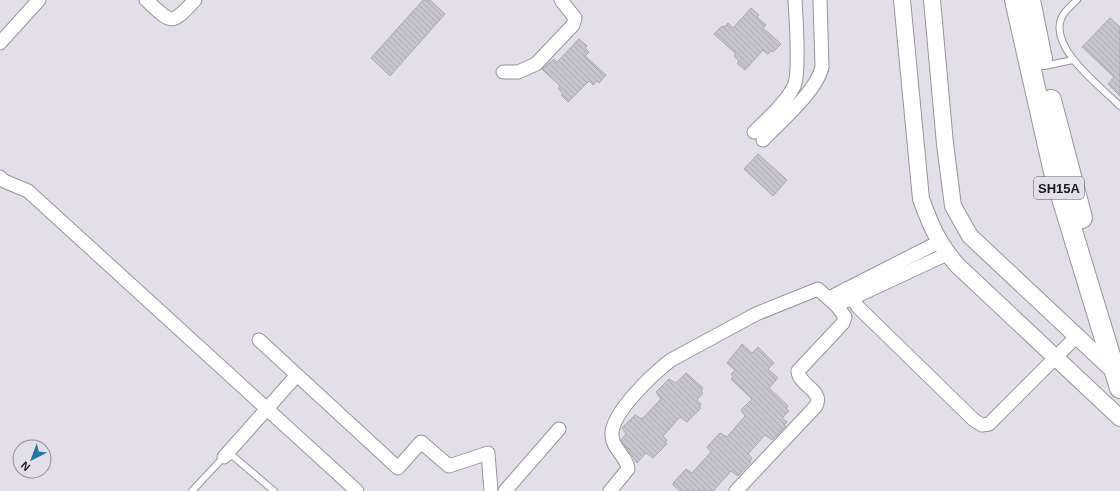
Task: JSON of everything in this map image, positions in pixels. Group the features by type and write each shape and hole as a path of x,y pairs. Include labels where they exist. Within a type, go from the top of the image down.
{"main road":[{"name":"SH15A","path":"1015,0 1054,172 1118,379"},
{"name":"SH15A","path":"1030,0 1044,66 1078,206 1120,348"}],"street":[{"path":"0,43 39,0"},
{"path":"146,0 168,19 174,20 178,18 195,0"},
{"path":"503,72 518,72 536,64 573,25 575,18 561,0"},
{"path":"795,0 797,71 795,84 759,136 812,88 820,77 822,67 820,0"},
{"path":"902,0 921,199 931,226 943,248 962,270 1120,418"},
{"path":"932,0 945,144 954,206 970,236 1076,336 1118,379"},
{"path":"0,177 4,181 28,191 357,491"},
{"path":"833,302 943,248"},
{"path":"610,491 628,469 628,463 613,443 612,434 615,422 621,411 660,368 671,360 756,314 818,289 833,302 845,317 844,323 798,371 799,377 818,396 818,402 816,406 736,491"},
{"path":"849,294 858,307 974,420 982,425 989,424 1056,358 1076,336"},
{"path":"259,340 398,468 421,442 449,466 488,453 491,491"},
{"path":"224,457 297,375"},
{"path":"505,491 559,429"}],"lane":[{"path":"1077,0 1064,13 1060,20 1063,44 1073,60 1120,106"},
{"path":"1044,66 1073,60"},
{"path":"192,491 224,457 234,457 274,491"}],"building":[{"path":"423,0 430,0 445,14 390,76 371,58"},
{"path":"751,8 759,15 757,17 766,25 763,28 781,44 773,52 772,50 768,54 763,50 745,70 737,63 739,61 734,56 736,54 714,34 722,26 724,27 728,23 733,28"},
{"path":"1110,18 1120,27 1120,96 1108,84 1114,77 1082,47"},
{"path":"579,39 587,46 585,48 589,52 585,56 606,75 599,83 597,81 593,85 589,81 568,102 561,95 563,94 558,88 560,86 542,69 554,59 557,62"},
{"path":"758,154 787,180 773,196 744,169"},
{"path":"742,344 752,353 758,347 774,363 768,369 778,378 769,388 788,406 786,409 789,411 782,418 787,422 784,425 786,426 772,440 765,435 748,454 752,458 750,461 751,462 738,476 731,471 713,491 680,491 673,485 673,483 686,469 692,473 711,452 707,447 720,433 727,437 745,416 741,410 752,399 731,379 733,377 731,374 735,370 727,363"},
{"path":"686,373 703,388 701,391 703,393 697,400 701,404 699,407 701,408 687,422 680,417 663,436 667,440 665,443 667,444 653,458 646,453 637,463 621,440 626,434 622,428 635,415 642,419 661,399 656,392 669,379 676,383"}]}
